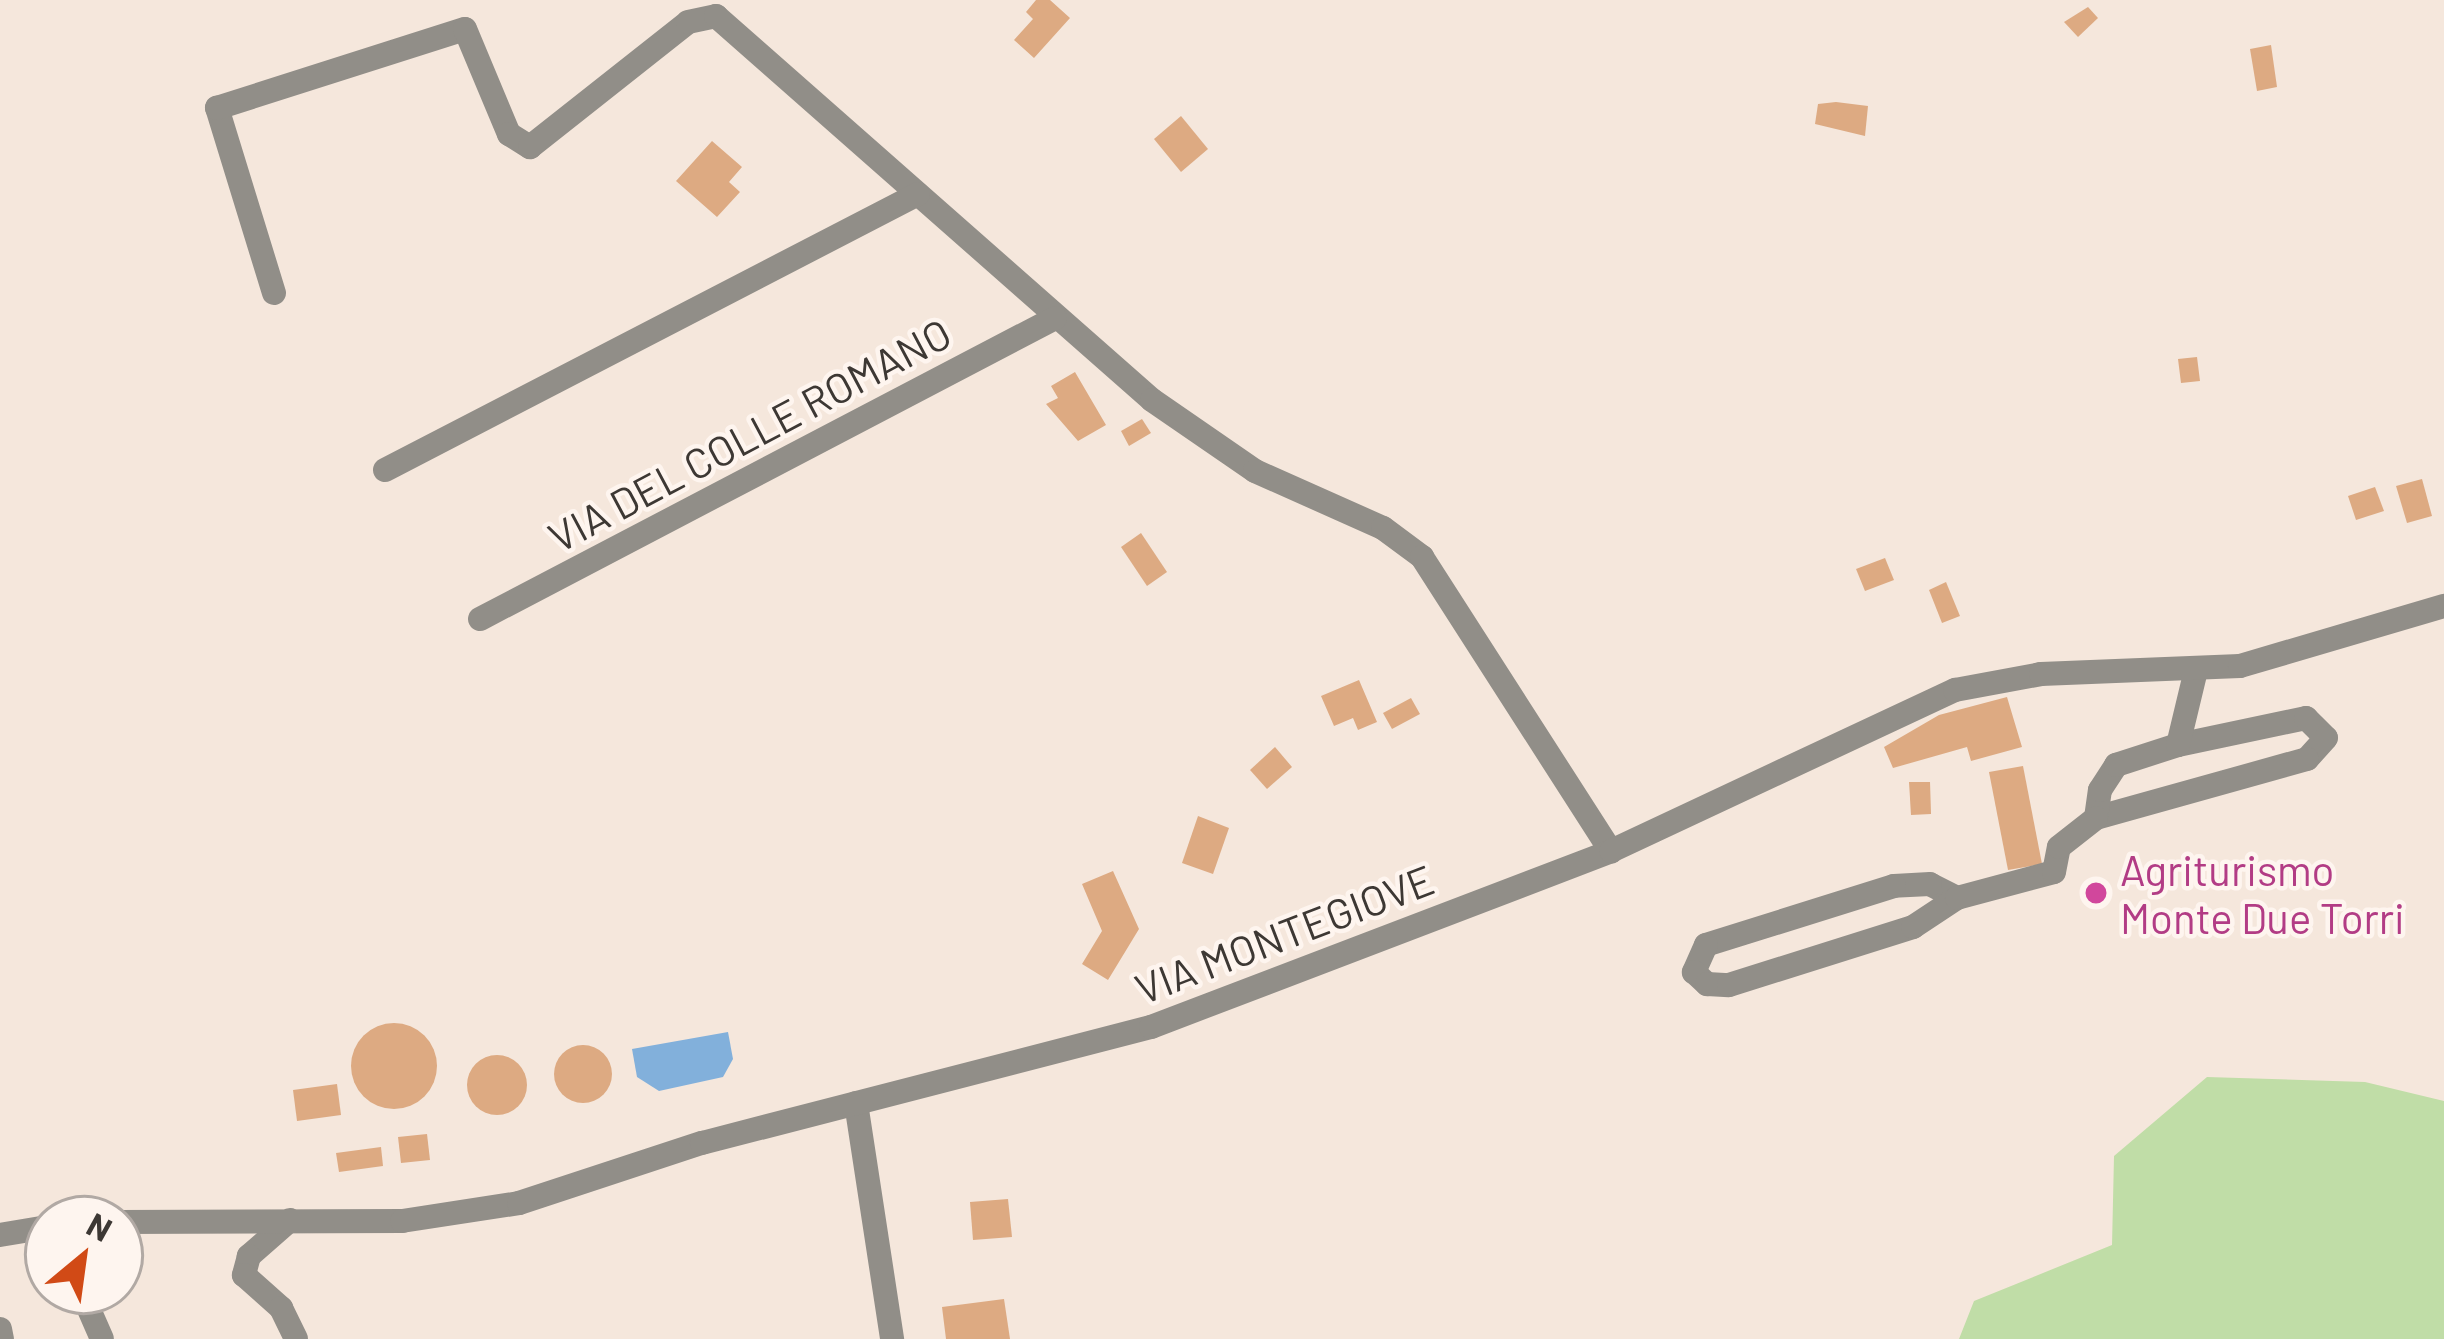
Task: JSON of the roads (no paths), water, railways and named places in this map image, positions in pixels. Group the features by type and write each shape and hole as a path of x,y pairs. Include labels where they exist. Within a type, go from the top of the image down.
{"street":[{"path":"274,292 217,108 465,29 506,128 521,146 538,143 688,22 716,16 1055,318 1223,452 1383,528 1422,557 1611,851"},
{"path":"385,470 918,194"},
{"name":"VIA DEL COLLE ROMANO","path":"480,619 1055,318"},
{"name":"VIA MONTEGIOVE","path":"144,1222 478,1213 856,1103 1123,1036 1611,851 1955,690 2041,674 2196,670 2259,662 2444,606"},
{"path":"2178,746 2196,670"},
{"path":"1957,898 1930,884 1894,886 1706,945 1694,972 1707,984 1729,985 1912,927 1957,898 2054,872 2059,848 2096,818 2307,758 2326,738 2306,718 2116,765 2100,790 2096,818"},
{"path":"856,1103 892,1339"},
{"path":"290,1220 249,1256 244,1274 281,1308 296,1339"},
{"path":"0,1329 2,1339"}],"water":[{"path":"728,1032 733,1059 723,1077 659,1091 637,1077 632,1049"}],"place":[{"name":"Agriturismo Monte Due Torri","path":"2096,893"}]}
